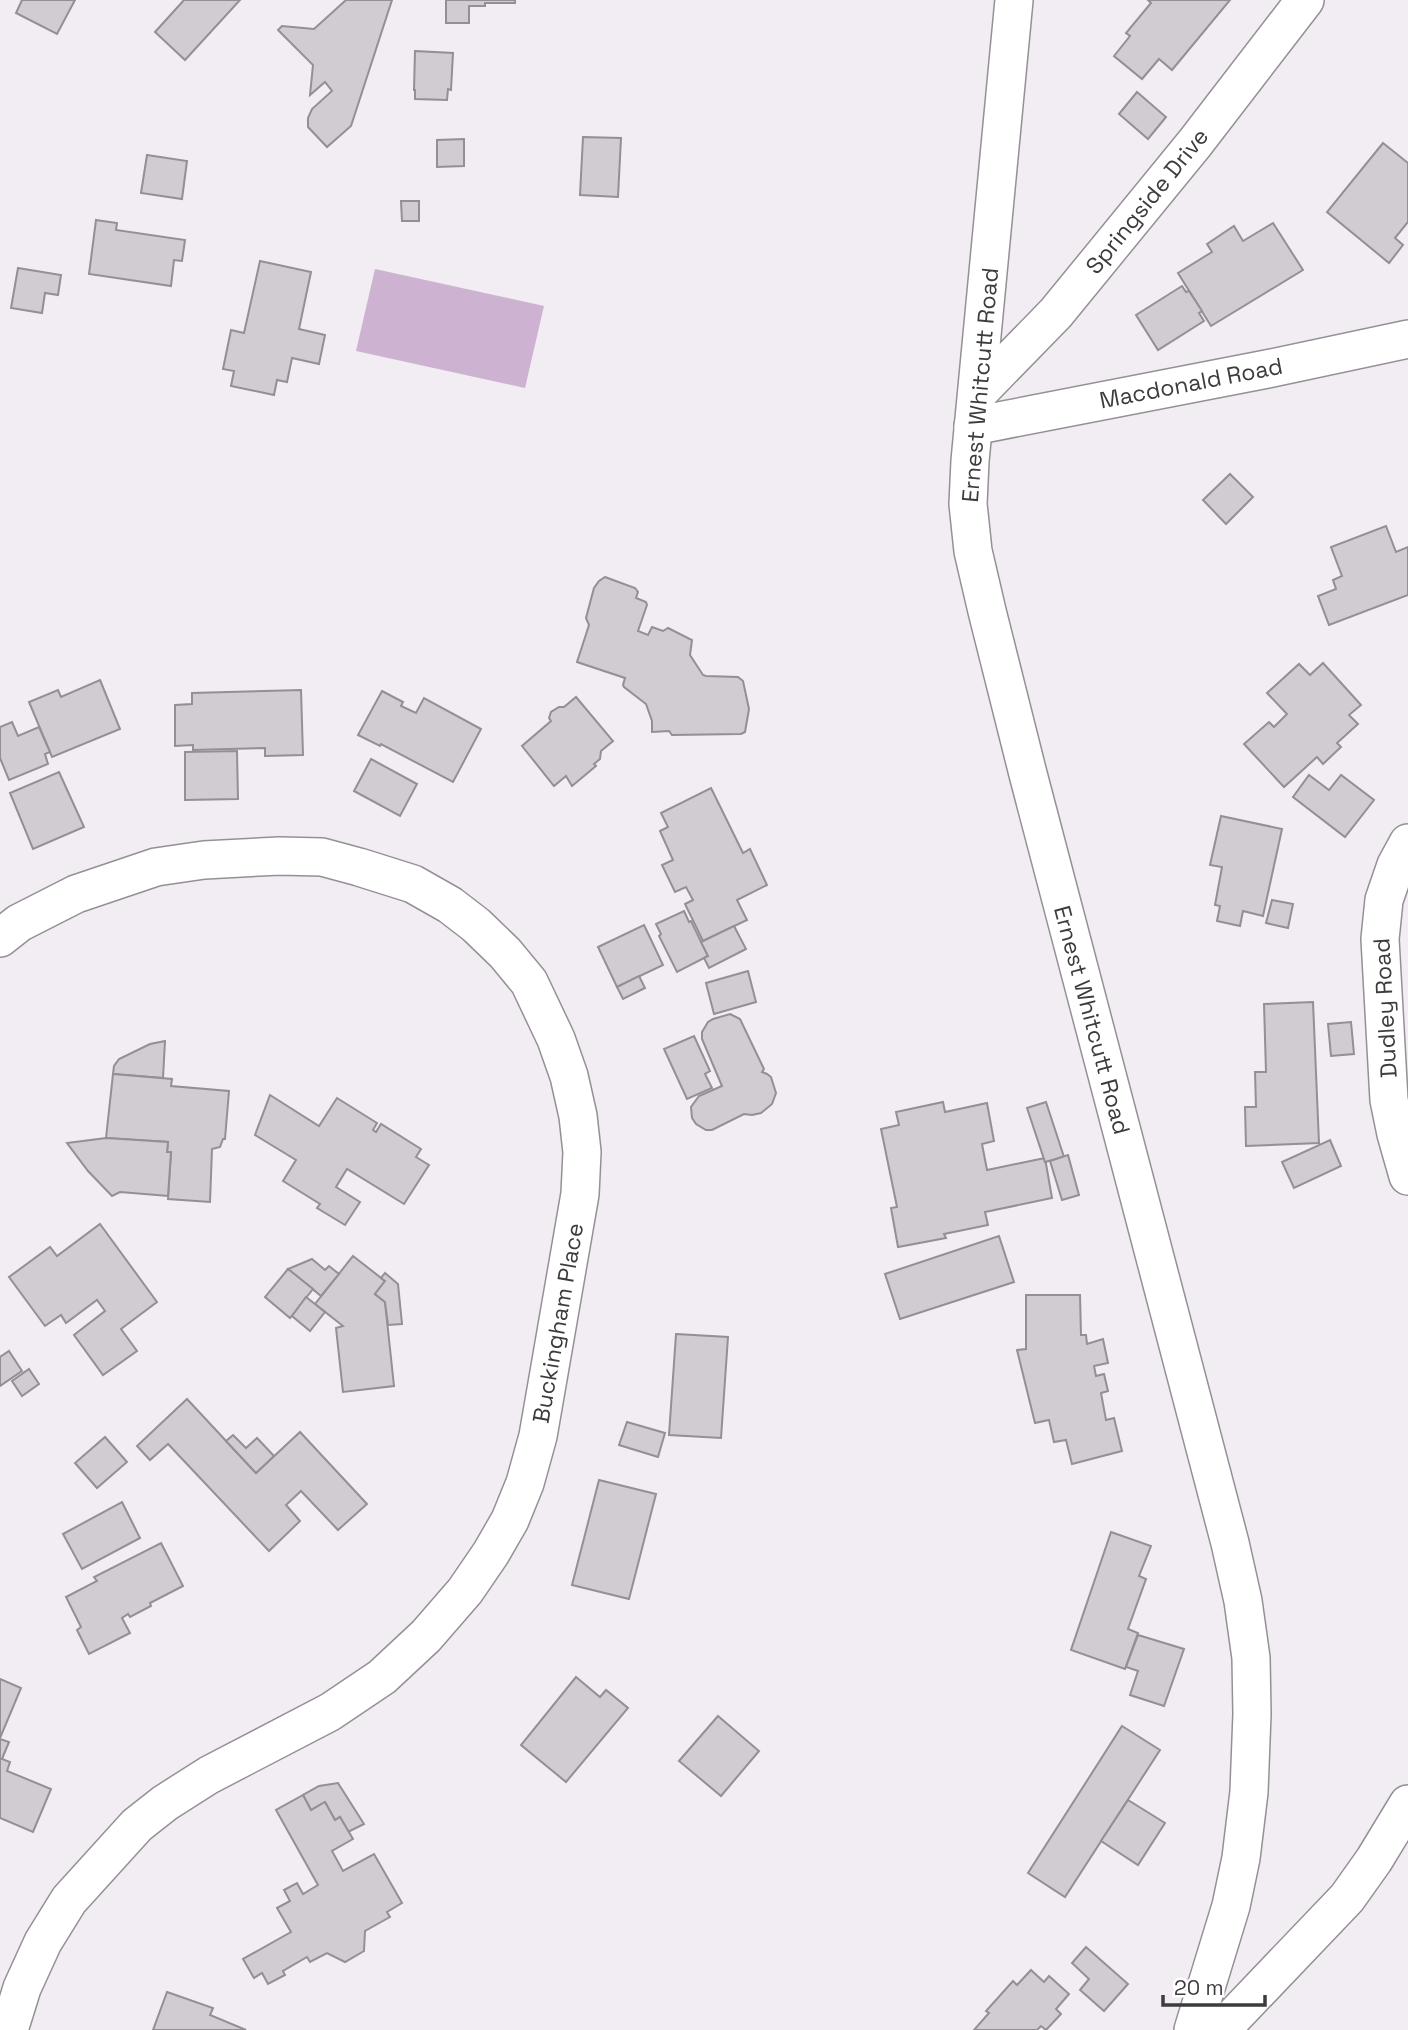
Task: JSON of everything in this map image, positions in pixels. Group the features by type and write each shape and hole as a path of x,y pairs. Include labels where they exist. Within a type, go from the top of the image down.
{"street":[{"name":"Ernest Whitcutt Road","path":"1014,0 975,409 968,504 973,551 1028,774 1230,1543 1243,1601 1251,1658 1249,1791 1241,1858 1231,1906 1193,2030"},
{"name":"Springside Drive","path":"975,409 1195,143 1305,0"},
{"name":"Macdonald Road","path":"975,409 1267,369 1408,339"},
{"name":"Dudley Road","path":"1408,843 1396,865 1384,900 1380,939 1389,1100 1408,1176"},
{"name":"Buckingham Place","path":"0,938 19,923 76,894 156,867 204,860 322,857 412,884 450,905 476,925 505,953 529,982 556,1039 569,1076 578,1116 582,1152 580,1194 538,1436 525,1483 510,1520 491,1553 465,1591 426,1636 382,1677 330,1712 209,1775 137,1825 69,1900 43,1942 22,1988 9,2030"},
{"path":"1221,2030 1347,1898 1408,1804"}],"shaded area":[{"path":"375,269 544,306 525,388 356,351"}],"building":[{"path":"22,0 75,0 57,34 16,13"},
{"path":"184,0 240,0 185,60 155,32"},
{"path":"346,0 392,0 351,126 327,147 308,127 308,118 312,109 332,91 325,82 310,95 313,65 278,30 282,26 314,29"},
{"path":"446,0 515,0 515,3 469,6 469,23 446,23"},
{"path":"1148,0 1230,0 1172,70 1159,59 1142,79 1114,56 1130,36 1126,33 1151,3"},
{"path":"415,51 453,53 451,90 448,89 447,100 415,99"},
{"path":"1137,92 1166,117 1148,139 1119,114"},
{"path":"583,137 621,138 618,197 580,195"},
{"path":"464,139 464,166 437,167 437,140"},
{"path":"1383,143 1408,163 1408,222 1395,238 1403,245 1389,263 1327,212"},
{"path":"147,155 187,161 182,199 141,193"},
{"path":"401,201 419,201 419,221 402,221"},
{"path":"96,220 117,223 116,230 185,240 182,261 174,260 171,286 89,274"},
{"path":"1273,223 1303,270 1211,326 1178,273 1212,252 1207,244 1234,226 1243,241"},
{"path":"260,261 311,272 299,329 325,335 319,364 292,358 287,382 277,380 274,395 231,386 234,371 223,369 231,330 244,333"},
{"path":"18,268 61,275 58,295 45,293 42,313 11,308"},
{"path":"1182,286 1186,292 1189,291 1202,311 1199,313 1204,321 1158,350 1136,315"},
{"path":"1230,474 1253,497 1226,524 1203,500"},
{"path":"1386,526 1396,552 1408,547 1408,595 1329,625 1318,596 1336,589 1333,580 1342,576 1331,547"},
{"path":"605,577 635,588 638,592 636,598 646,602 638,631 648,635 652,627 663,631 668,628 692,640 690,655 703,675 738,677 743,681 749,709 745,732 672,735 669,731 652,732 652,721 646,704 624,687 625,678 577,662 589,625 586,618 594,588"},
{"path":"1323,663 1361,705 1349,715 1358,724 1337,743 1341,747 1323,764 1317,757 1284,787 1244,744 1269,722 1274,727 1287,714 1267,693 1299,664 1310,675"},
{"path":"100,680 120,729 52,757 29,702 58,690 61,697"},
{"path":"301,690 303,755 265,756 265,748 193,750 193,745 175,746 175,705 192,704 192,693"},
{"path":"382,691 403,702 401,706 416,713 424,698 481,729 453,782 381,744 380,746 358,735"},
{"path":"576,697 613,741 601,751 600,759 594,764 596,766 572,786 566,776 554,786 522,746 551,721 551,712 564,707"},
{"path":"12,722 18,736 39,727 50,752 45,754 48,764 9,780 0,758 0,727"},
{"path":"237,751 238,799 185,800 185,752"},
{"path":"371,759 417,784 400,816 354,791"},
{"path":"59,772 84,827 33,849 10,793"},
{"path":"1309,775 1329,790 1341,775 1374,800 1345,837 1293,797"},
{"path":"711,788 743,853 750,849 767,885 737,900 747,920 703,941 685,904 693,900 686,887 675,892 662,865 673,860 660,831 668,827 661,813"},
{"path":"1221,816 1282,829 1263,916 1243,911 1240,926 1217,921 1220,906 1215,905 1222,867 1210,865"},
{"path":"1272,900 1293,904 1288,928 1266,923"},
{"path":"684,911 708,956 677,972 656,924"},
{"path":"644,925 663,965 617,987 598,947"},
{"path":"734,926 746,949 709,968 704,958 708,956 701,942"},
{"path":"748,971 756,1002 714,1014 706,983"},
{"path":"639,976 645,988 623,999 617,987"},
{"path":"1313,1002 1319,1143 1246,1146 1245,1107 1256,1107 1255,1072 1266,1072 1264,1004"},
{"path":"730,1014 740,1019 764,1069 762,1072 771,1077 776,1093 772,1104 761,1113 744,1114 712,1130 706,1130 692,1118 691,1107 699,1096 722,1086 702,1039 702,1032 708,1022"},
{"path":"1351,1022 1354,1054 1331,1056 1328,1024"},
{"path":"694,1036 710,1071 705,1074 712,1088 687,1099 664,1049"},
{"path":"165,1041 163,1078 113,1074 119,1059 150,1044"},
{"path":"113,1074 172,1079 171,1086 229,1091 225,1139 220,1147 212,1149 210,1202 168,1199 171,1152 167,1152 168,1142 106,1138"},
{"path":"270,1095 319,1126 337,1098 377,1123 373,1130 376,1132 381,1124 421,1149 416,1157 429,1165 404,1204 347,1169 336,1187 360,1202 345,1225 317,1208 320,1204 283,1181 296,1160 255,1135"},
{"path":"943,1102 945,1112 987,1103 994,1141 982,1144 987,1170 1045,1158 1052,1198 985,1212 988,1225 944,1234 946,1238 898,1247 891,1208 897,1207 881,1129 899,1125 896,1112"},
{"path":"1046,1102 1064,1157 1045,1162 1027,1108"},
{"path":"106,1138 168,1142 167,1152 171,1152 168,1196 120,1192 112,1196 88,1171 67,1143"},
{"path":"1330,1140 1341,1166 1294,1188 1282,1162"},
{"path":"1068,1155 1079,1195 1062,1200 1050,1161"},
{"path":"100,1224 157,1302 121,1329 137,1351 103,1375 74,1335 105,1311 97,1300 66,1323 61,1315 45,1326 9,1277 50,1247 57,1256"},
{"path":"999,1236 1014,1282 900,1319 885,1274"},
{"path":"353,1256 385,1281 375,1294 385,1302 394,1386 343,1392 336,1328 343,1326 315,1304"},
{"path":"312,1259 325,1270 329,1266 339,1274 321,1296 288,1269"},
{"path":"288,1269 313,1289 290,1318 265,1297"},
{"path":"385,1273 398,1284 402,1324 388,1325 385,1302 375,1294 385,1281 381,1278"},
{"path":"1026,1295 1080,1295 1081,1335 1086,1335 1087,1344 1103,1339 1108,1363 1094,1366 1096,1376 1104,1374 1108,1391 1101,1393 1106,1420 1114,1418 1122,1451 1072,1464 1066,1440 1054,1442 1049,1420 1035,1423 1017,1350 1026,1349"},
{"path":"306,1297 325,1312 310,1331 292,1316"},
{"path":"676,1334 728,1337 721,1438 669,1435"},
{"path":"9,1351 22,1371 0,1386 0,1357"},
{"path":"29,1369 39,1384 22,1396 12,1381"},
{"path":"187,1399 256,1473 300,1432 367,1504 338,1530 301,1491 286,1505 300,1521 269,1551 168,1444 150,1460 137,1446"},
{"path":"627,1422 665,1433 658,1457 619,1445"},
{"path":"233,1435 246,1448 257,1438 274,1456 256,1473 226,1441"},
{"path":"105,1437 127,1462 97,1488 75,1463"},
{"path":"599,1480 656,1494 629,1599 572,1585"},
{"path":"122,1502 140,1538 82,1569 63,1534"},
{"path":"1111,1532 1151,1546 1139,1576 1146,1579 1128,1629 1138,1633 1125,1669 1071,1650"},
{"path":"161,1543 183,1586 150,1603 151,1606 130,1617 128,1614 122,1618 130,1633 89,1654 77,1630 81,1627 66,1597 97,1581 94,1577"},
{"path":"1138,1635 1184,1649 1164,1706 1130,1695 1138,1671 1126,1667"},
{"path":"576,1677 600,1697 606,1690 628,1708 566,1782 521,1745"},
{"path":"0,1679 21,1688 0,1738"},
{"path":"718,1716 759,1751 721,1796 679,1761"},
{"path":"1122,1726 1160,1750 1065,1897 1028,1873"},
{"path":"0,1739 9,1742 2,1759 10,1762 7,1771 51,1789 33,1832 0,1818"},
{"path":"338,1783 364,1824 348,1832 340,1817 335,1820 325,1802 311,1810 303,1795 319,1786"},
{"path":"303,1795 311,1810 325,1802 335,1820 340,1817 353,1839 332,1851 343,1871 374,1854 402,1903 387,1912 390,1917 365,1931 364,1951 345,1962 327,1953 310,1962 307,1957 283,1971 285,1975 268,1984 262,1973 254,1978 243,1959 291,1932 277,1908 290,1901 284,1890 297,1883 303,1894 318,1885 276,1810"},
{"path":"1128,1800 1165,1823 1138,1865 1101,1841"},
{"path":"1086,1947 1128,1984 1104,2011 1080,1990 1089,1979 1072,1963"},
{"path":"1031,1970 1044,1982 1049,1976 1069,1994 1056,2009 1061,2014 1046,2030 1041,2026 1037,2030 974,2030 989,2013 986,2011 1013,1981 1017,1985"},
{"path":"167,1992 213,2008 210,2015 246,2030 153,2030"}]}
